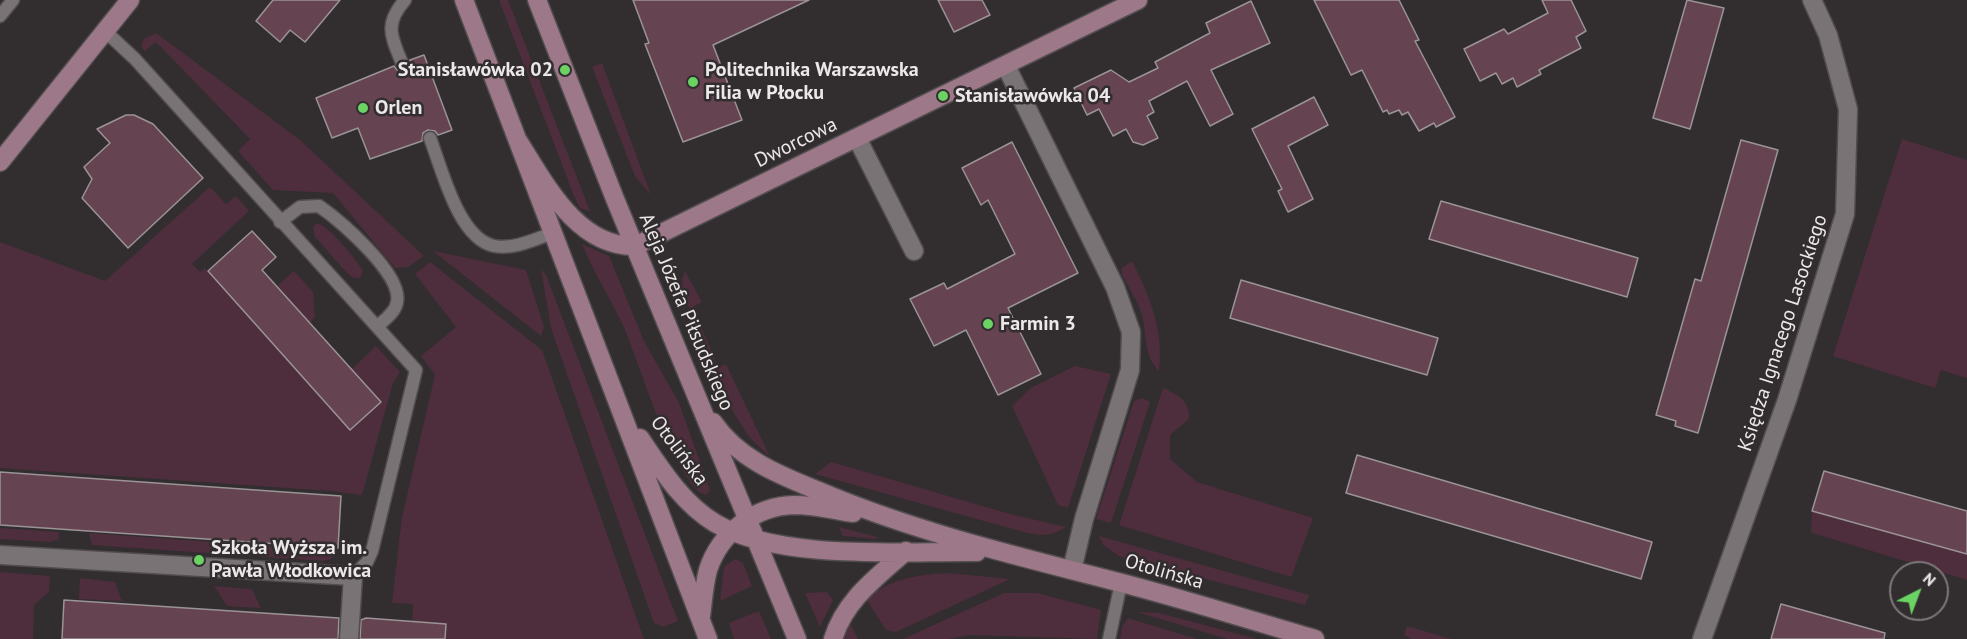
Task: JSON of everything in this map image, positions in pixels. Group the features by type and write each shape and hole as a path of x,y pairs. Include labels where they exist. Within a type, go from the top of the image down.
{"main road":[{"path":"0,162 130,0"},
{"path":"464,0 708,639"},
{"name":"Aleja Józefa Piłsudskiego","path":"537,0 634,246 797,639"},
{"name":"Dworcowa","path":"634,246 1138,0"},
{"path":"516,139 557,201 582,226 615,244 634,246"},
{"name":"Otolińska","path":"697,395 715,425 739,451 757,463 785,478 879,516 999,553 1121,583 1315,639"},
{"name":"Otolińska","path":"624,414 664,473 688,502 714,522 732,531 755,539 813,550 999,553"},
{"name":"Otolińska","path":"701,620 709,569 732,531 747,517 779,507 795,505 879,516"},
{"path":"834,639 838,624 854,598 906,551"}],"street":[{"name":"Księdza Ignacego Lasockiego","path":"1702,639 1787,400 1845,214 1848,110 1828,35 1812,0"},
{"path":"1006,66 1115,287 1131,332 1131,370 1084,519 1072,570"},
{"path":"857,138 914,251"},
{"path":"0,555 353,576 349,639"}],"lane":[{"path":"0,16 13,0"},
{"path":"402,63 390,32 393,18 405,0"},
{"path":"105,32 135,59 416,370 372,551 367,562 353,576"},
{"path":"430,138 463,224 476,237 494,246 509,246 553,233"},
{"path":"280,222 300,207 319,206 357,238 384,268 398,301 393,311 377,327"},
{"path":"1110,639 1121,583"}],"shaded area":[{"path":"499,0 508,0 590,211 580,208 574,196"},
{"path":"156,33 300,140 424,256 408,267 395,268 333,193 273,190 238,151 250,139 156,42 145,51 141,46 144,39"},
{"path":"602,63 651,195 635,176 592,67"},
{"path":"1902,139 1967,160 1967,378 1941,370 1935,388 1833,356"},
{"path":"210,187 226,204 236,196 249,211 192,264 200,272 205,268 350,429 381,402 352,369 376,346 400,372 393,383 362,495 0,468 0,242 105,281"},
{"path":"317,223 335,237 355,259 363,271 360,278 354,278 348,274 315,237 313,227"},
{"path":"582,244 609,256 644,341 679,403 710,490 706,495 695,487 683,471 671,448 625,330"},
{"path":"433,251 526,270 544,327 541,336"},
{"path":"1132,261 1145,287 1154,314 1159,342 1159,371 1150,358 1140,309 1122,275 1122,268"},
{"path":"430,262 542,350 644,639 412,639 413,604 392,603 402,517 435,375 421,356 456,327 415,274"},
{"path":"541,269 546,275 678,621 663,627 654,623 551,328"},
{"path":"294,271 313,292 315,317 310,323 277,286"},
{"path":"685,271 702,302 693,307 718,367 726,364 770,457 749,437 729,405 683,293 682,280"},
{"path":"1075,366 1111,374 1068,508 1058,505 1012,406 1031,388"},
{"path":"1163,388 1182,399 1189,413 1189,419 1170,435 1170,459 1197,482 1313,518 1291,577 1119,525"},
{"path":"1142,398 1150,402 1111,523 1096,519 1134,401"},
{"path":"831,462 1010,514 1066,527 1047,534 1027,533 815,474"},
{"path":"1812,511 1967,554 1967,580 1949,574 1949,561 1905,561 1811,532"},
{"path":"839,527 877,537 878,539 843,536"},
{"path":"0,528 59,532 59,539 50,542 0,539"},
{"path":"89,533 335,551 331,559 323,561 92,545"},
{"path":"1099,536 1309,595 1305,605 1119,556 1103,545"},
{"path":"735,559 743,563 752,586 720,601 724,567"},
{"path":"0,572 50,576 49,592 34,605 33,639 0,639"},
{"path":"948,573 1010,579 896,632 886,630 867,600 894,582"},
{"path":"80,578 115,582 122,601 79,599"},
{"path":"214,586 252,589 261,608 227,606"},
{"path":"827,592 833,600 820,627 805,593"},
{"path":"1004,593 1037,593 1101,610 1097,639 970,635 949,639 903,639"},
{"path":"759,611 771,639 734,639 729,623"},
{"path":"1137,612 1159,613 1257,639 1227,639"},
{"path":"1128,618 1197,639 1120,639 1122,627"},
{"path":"850,623 858,639 844,639"},
{"path":"1407,626 1451,639 1411,639 1404,635"}],"building":[{"path":"273,0 340,0 305,42 290,30 280,42 256,21"},
{"name":"Politechnika Warszawska Filia w Płocku","path":"633,0 809,0 713,45 742,120 683,142 645,44 649,43"},
{"path":"938,0 982,0 990,15 954,32"},
{"path":"1314,0 1399,0 1419,40 1415,41 1455,117 1436,127 1434,123 1419,131 1408,112 1402,115 1399,110 1389,114 1387,110 1383,112 1362,70 1351,75"},
{"path":"1542,0 1571,0 1586,31 1576,37 1581,48 1539,70 1541,74 1517,87 1513,78 1502,84 1496,73 1480,81 1464,49 1504,29 1508,34 1548,13"},
{"path":"1687,0 1724,8 1690,129 1653,118"},
{"path":"1251,1 1270,43 1211,70 1233,114 1210,126 1187,81 1149,101 1154,112 1147,116 1158,138 1143,145 1133,142 1126,129 1113,136 1099,109 1087,115 1074,88 1111,70 1129,82 1158,68 1155,62 1210,33 1206,23"},
{"path":"424,55 452,130 438,135 435,131 428,130 423,133 422,141 370,159 358,128 332,138 316,98 394,66 397,70 405,71 409,68 410,60"},
{"path":"1314,97 1328,125 1288,146 1313,199 1288,212 1278,191 1282,189 1252,129"},
{"path":"126,115 134,115 153,124 203,178 128,248 82,198 92,179 84,167 110,143 97,129"},
{"path":"1741,140 1778,150 1698,433 1675,426 1676,421 1656,415 1695,279 1701,281"},
{"path":"1012,142 1078,273 1008,308 1041,374 998,395 966,330 934,346 910,299 944,283 947,289 1015,254 988,200 981,205 962,168"},
{"path":"1441,201 1638,258 1627,297 1429,239"},
{"path":"252,231 276,257 262,270 381,402 350,430 208,271"},
{"path":"1241,280 1438,338 1427,375 1230,318"},
{"path":"1357,455 1652,542 1641,579 1346,493"},
{"path":"1824,471 1967,511 1967,554 1812,511"},
{"path":"0,472 341,496 338,548 0,525"},
{"path":"64,600 339,618 338,639 62,639"},
{"path":"1781,604 1885,633 1884,639 1771,639"},
{"path":"366,618 446,624 445,639 360,639 361,620"}],"place":[{"name":"Stanisławówka 02","path":"565,70"},
{"name":"Politechnika Warszawska Filia w Płocku","path":"693,82"},
{"name":"Stanisławówka 04","path":"943,96"},
{"name":"Orlen","path":"363,108"},
{"name":"Farmin 3","path":"988,324"},
{"name":"Szkoła Wyższa im. Pawła Włodkowica","path":"199,560"}]}
